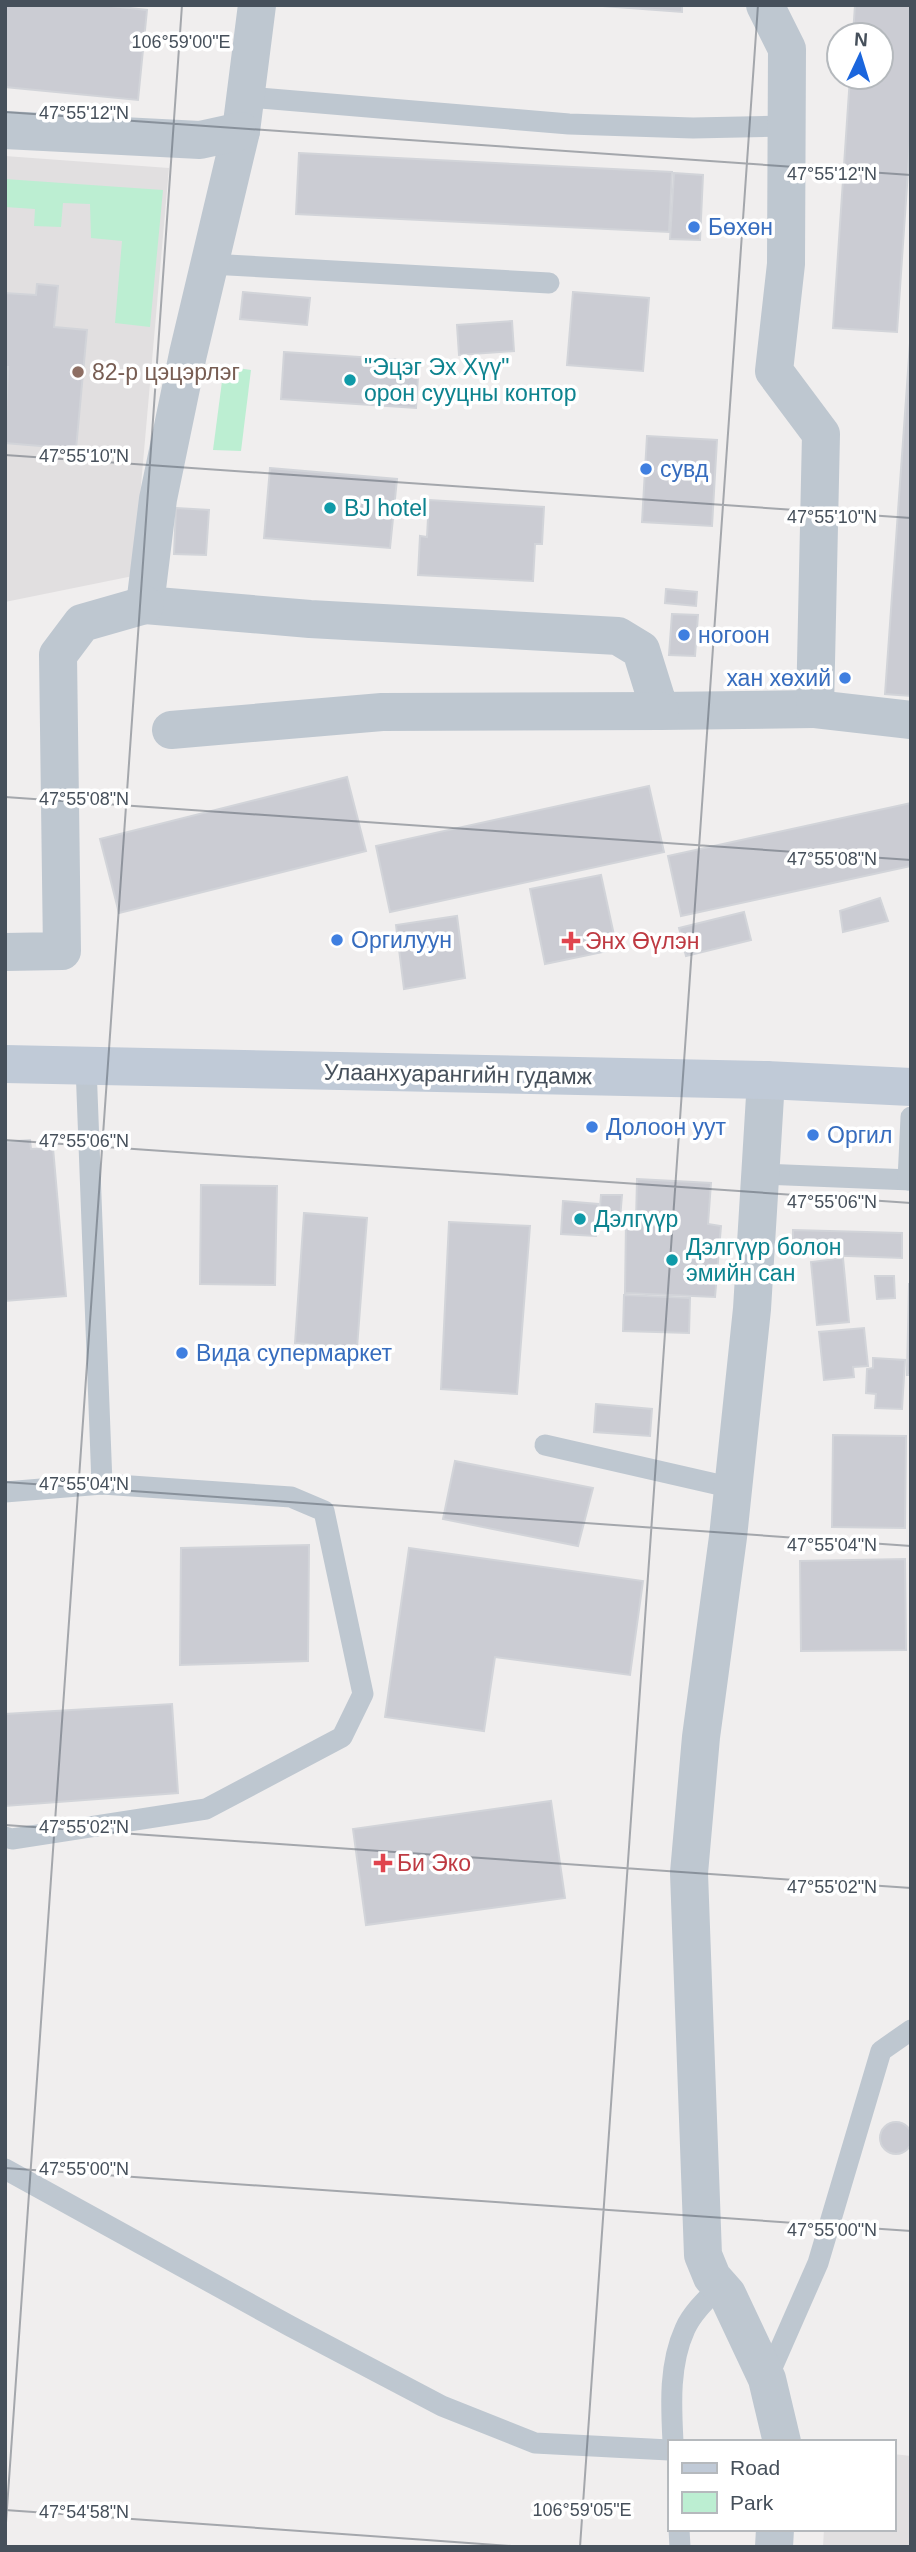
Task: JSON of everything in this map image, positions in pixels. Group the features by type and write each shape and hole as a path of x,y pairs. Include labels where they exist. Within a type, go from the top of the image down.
{"main road":[{"name":"Улаанхуарангийн гудамж","path":"5,1064 766,1080 911,1087"}],"street":[{"path":"145,605 158,499 188,354 244,114 257,5"},
{"path":"765,5 787,49 786,264 774,371 821,434 815,709"},
{"path":"5,130 201,140 244,114"},
{"path":"5,952 62,951 58,655 82,623 145,605 310,619 618,636 641,650 660,712"},
{"path":"171,730 382,712 815,709 911,720"},
{"path":"766,1080 752,1309 733,1488 701,1737 689,1873 701,2231 707,2268 726,2294 767,2379 782,2440"}],"lane":[{"path":"244,114 693,128 785,126"},
{"path":"210,264 549,283"},
{"path":"86,1066 102,1484"},
{"path":"761,1174 909,1180 911,1117"},
{"path":"545,1445 733,1488"},
{"path":"5,1492 102,1484 291,1497 324,1511 363,1694 342,1737 206,1809 12,1839 5,1837"},
{"path":"767,2379 818,2263 881,2051 911,2030"},
{"path":"5,2169 290,2326 442,2406 535,2443 668,2450"},
{"path":"673,2440 672,2376 679,2346 685,2327 719,2287"}],"shaded area":[{"name":"82-р цэцэрлэг","path":"5,156 169,168 133,576 5,602"},
{"path":"895,2454 911,2456 911,2547 823,2547 824,2531 895,2531"}],"green space":[{"path":"5,179 163,190 150,327 115,323 122,241 91,238 90,204 63,203 61,227 34,226 35,209 5,207"},
{"path":"224,366 251,370 241,451 213,450"}],"building":[{"path":"5,5 102,5 147,10 138,100 5,87"},
{"path":"589,5 682,5 682,12"},
{"path":"855,5 911,5 911,127 897,332 833,328 849,91 895,91 895,21 854,21"},
{"path":"299,153 672,172 669,232 296,214"},
{"path":"674,173 703,175 700,240 670,239"},
{"path":"37,284 58,286 54,327 87,330 76,449 5,443 8,367 5,367 5,293 36,295"},
{"path":"243,292 310,298 307,325 240,319"},
{"path":"573,292 649,298 643,371 567,365"},
{"path":"512,321 514,351 459,355 457,325"},
{"path":"911,329 911,696 885,694"},
{"name":"\"Эцэг Эх Хүү\" орон сууцны контор","path":"284,352 419,361 416,408 281,399"},
{"path":"647,436 717,440 712,526 642,522"},
{"name":"BJ hotel","path":"270,468 397,479 390,548 264,538"},
{"path":"429,500 544,507 542,544 535,544 533,581 418,575 420,536 427,537"},
{"path":"176,508 209,510 206,555 174,554"},
{"path":"666,589 697,592 696,606 665,603"},
{"name":"ногоон","path":"672,614 698,615 695,656 669,655"},
{"path":"347,777 366,851 119,913 100,839"},
{"path":"649,786 664,852 390,912 376,846"},
{"path":"911,803 911,866 681,916 668,856"},
{"path":"601,875 617,949 545,964 530,889"},
{"path":"880,898 888,921 843,932 840,911"},
{"path":"744,912 751,940 686,956 679,928"},
{"path":"457,916 465,978 404,989 396,925"},
{"path":"30,1140 31,1149 53,1148 66,1296 5,1301 5,1142"},
{"name":"Дэлгүүр болон эмийн сан","path":"637,1179 711,1183 708,1224 721,1226 715,1297 625,1293 626,1222 636,1222"},
{"path":"201,1185 277,1186 275,1285 200,1284"},
{"path":"601,1195 622,1195 620,1219 599,1219"},
{"name":"Дэлгүүр","path":"563,1201 598,1204 596,1236 561,1234"},
{"path":"304,1213 367,1218 357,1348 295,1343"},
{"path":"449,1222 530,1226 517,1394 441,1389"},
{"path":"793,1230 902,1233 902,1258 793,1254"},
{"path":"843,1258 849,1322 817,1325 811,1262"},
{"path":"875,1276 894,1276 895,1298 877,1299"},
{"path":"909,1284 911,1375 907,1375"},
{"path":"624,1295 690,1298 689,1333 623,1331"},
{"path":"864,1328 868,1366 853,1367 854,1377 824,1380 819,1332"},
{"path":"873,1358 905,1360 902,1409 875,1408 876,1394 866,1393 867,1369 873,1368"},
{"path":"596,1404 652,1409 650,1436 594,1432"},
{"path":"833,1435 906,1436 905,1528 832,1527"},
{"path":"455,1461 593,1488 578,1546 443,1519"},
{"path":"309,1545 308,1661 180,1665 181,1548"},
{"path":"409,1548 643,1581 630,1675 495,1657 484,1731 385,1717"},
{"path":"905,1559 906,1650 801,1651 800,1561"},
{"path":"172,1704 178,1793 5,1806 5,1714"},
{"path":"551,1801 565,1898 366,1925 353,1829"},
{"path":"896,2122 907,2127 912,2138 907,2149 896,2154 885,2149 880,2138 885,2127"}],"place":[{"name":"Бөхөн","path":"694,227"},
{"name":"82-р цэцэрлэг","path":"78,372"},
{"name":"\"Эцэг Эх Хүү\" орон сууцны контор","path":"350,380"},
{"name":"сувд","path":"646,469"},
{"name":"BJ hotel","path":"330,508"},
{"name":"ногоон","path":"684,635"},
{"name":"хан хөхий","path":"845,678"},
{"name":"Оргилуун","path":"337,940"},
{"name":"Энх Өүлэн","path":"571,941"},
{"name":"Долоон уут","path":"592,1127"},
{"name":"Оргил","path":"813,1135"},
{"name":"Дэлгүүр","path":"580,1219"},
{"name":"Дэлгүүр болон эмийн сан","path":"672,1260"},
{"name":"Вида супермаркет","path":"182,1353"},
{"name":"Би Эко","path":"383,1863"}]}
